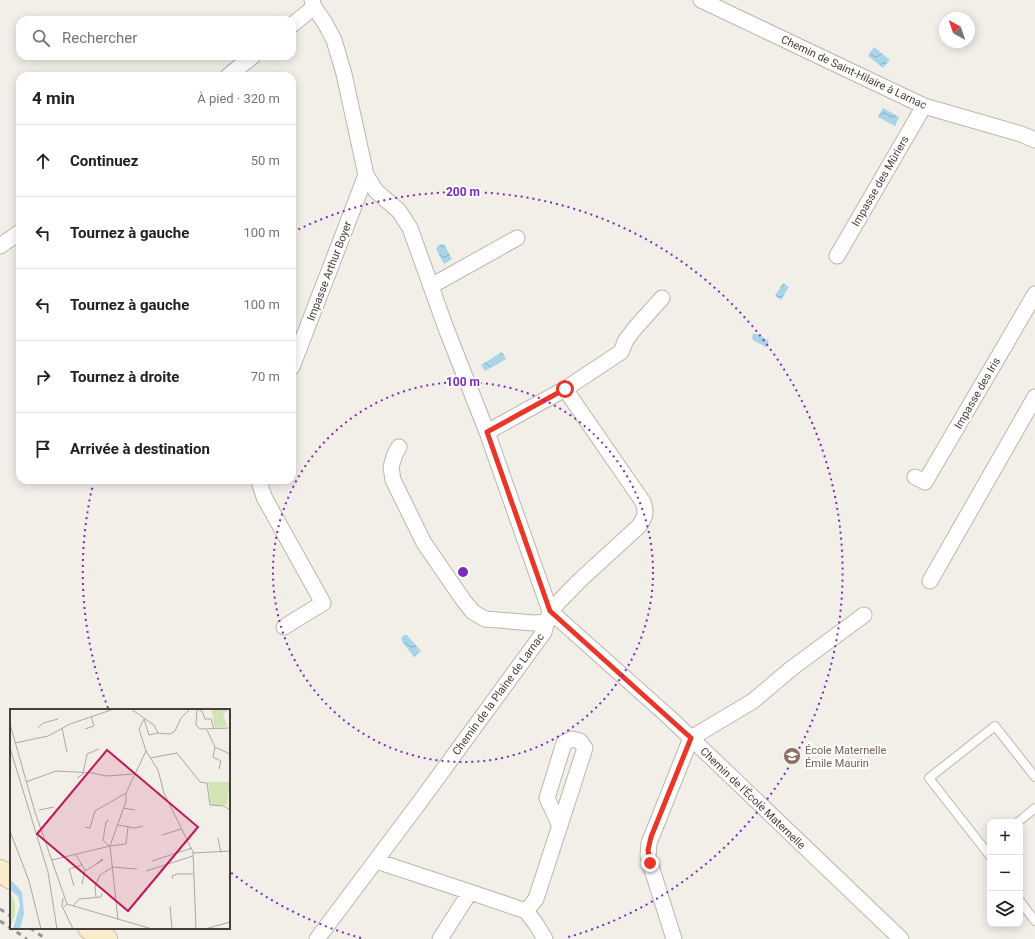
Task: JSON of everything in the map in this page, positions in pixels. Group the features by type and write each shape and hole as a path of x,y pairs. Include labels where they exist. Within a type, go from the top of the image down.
{"main road":[{"path":"0,871 10,877"},
{"path":"91,929 106,939"}],"street":[{"name":"Chemin de Saint-Hilaire à Larnac","path":"701,0 924,106 1021,134 1035,140"},
{"path":"296,21 313,3 334,40 342,67 366,175 376,191 399,211 410,228 447,331 487,432 548,617 534,623 485,619 473,612 424,543 393,480 391,467 399,447"},
{"path":"233,72 248,60"},
{"name":"Impasse des Mûriers","path":"837,256 924,106"},
{"name":"Impasse Arthur Boyer","path":"296,357 366,175"},
{"path":"0,246 16,235"},
{"path":"431,286 517,238"},
{"name":"Impasse des Iris","path":"915,477 925,482 1035,294"},
{"path":"487,432 565,389 621,352 626,340 662,298"},
{"name":"Chemin de la Plaine de Larnac","path":"317,939 419,804 544,632 548,617 579,581 638,527 644,519 646,510 643,502 565,389"},
{"path":"930,581 962,542 967,516 1035,397"},
{"path":"260,484 264,497 323,603 284,627"},
{"path":"674,939 648,856 649,843 691,738 753,701 792,668 864,615"},
{"name":"Chemin de l'École Maternelle","path":"548,617 691,738 901,939"},
{"path":"526,911 536,899 560,826 585,748 580,741 572,739 564,743 547,798 560,826"},
{"path":"376,861 526,911 545,939"},
{"path":"440,939 470,892"}],"lane":[{"path":"987,849 929,778 995,726 1035,777"},
{"path":"1022,819 1035,808"},
{"path":"1023,905 1035,921"}],"water":[{"path":"874,47 890,60 883,68 868,56"},
{"path":"883,108 899,117 895,126 878,117"},
{"path":"444,244 452,259 444,264 436,249 439,245"},
{"path":"783,283 789,287 781,300 775,296"},
{"path":"753,334 757,334 769,341 766,347 753,340"},
{"path":"502,352 506,359 485,371 481,365"},
{"path":"404,635 407,635 421,651 414,657 402,641 401,638"}],"railway":[{"path":"0,909 10,915"},
{"path":"0,921 10,928"},
{"path":"12,929 27,939"},
{"path":"31,929 46,939"}],"place":[{"name":"École Maternelle Émile Maurin","path":"792,756"}],"route":[{"path":"565,389 487,432 544,598 550,611 691,738 649,843 648,856 650,863"}]}
